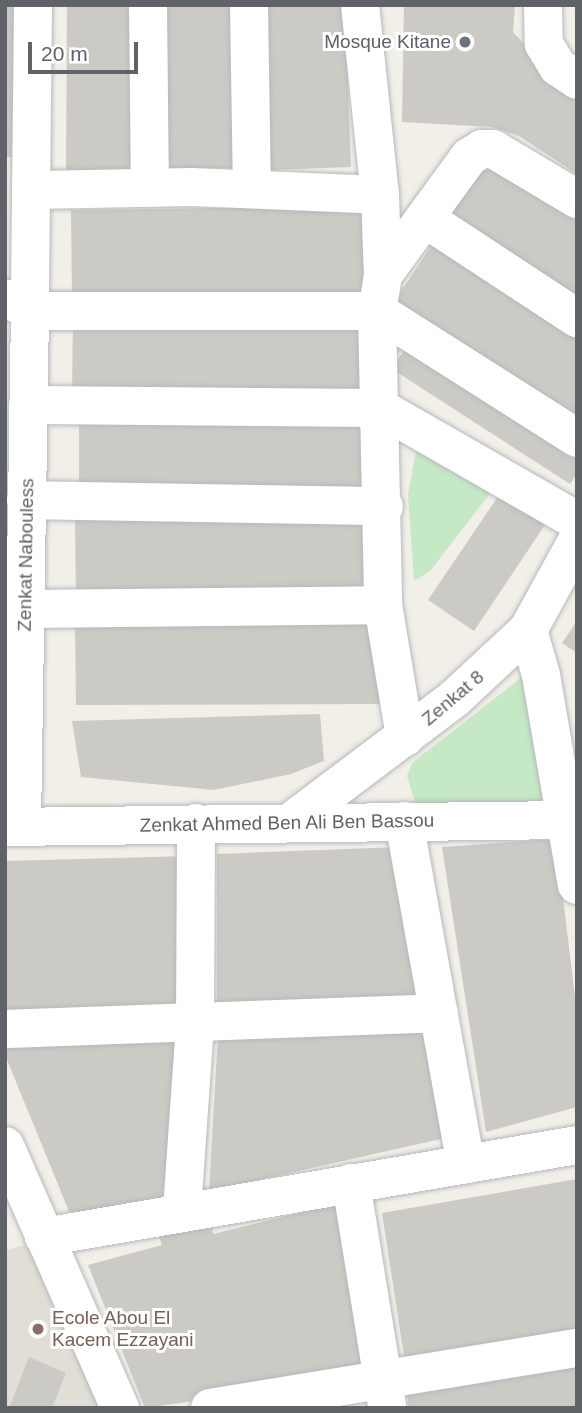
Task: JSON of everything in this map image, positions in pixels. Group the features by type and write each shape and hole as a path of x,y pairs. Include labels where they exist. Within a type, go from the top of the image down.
{"street":[{"name":"Zenkat Nabouless","path":"13,827 15,663 24,609 18,519 28,405 17,304 34,190 33,5"},
{"path":"148,5 150,188"},
{"path":"248,5 252,188"},
{"path":"360,5 380,195 383,605 405,737"},
{"path":"543,5 544,44 558,67 577,80"},
{"path":"380,293 469,157 482,149 494,149 577,199"},
{"path":"34,190 252,188 380,195"},
{"path":"426,219 577,317"},
{"path":"17,304 380,293 577,438"},
{"path":"28,405 380,408 577,521"},
{"path":"18,519 384,506"},
{"name":"Zenkat 8","path":"292,821 405,737 528,630 577,541"},
{"path":"24,609 383,605"},
{"path":"528,630 568,820 577,885"},
{"name":"Zenkat Ahmed Ben Ali Ben Bassou","path":"13,827 292,821 568,820"},
{"path":"404,821 466,1164"},
{"path":"182,1210 195,1022 196,823"},
{"path":"5,1029 439,1013"},
{"path":"44,1237 182,1210 577,1145"},
{"path":"5,1146 120,1408"},
{"path":"351,1183 385,1395"},
{"path":"210,1408 385,1395 577,1348"}],"shaded area":[{"name":"Ecole Abou El Kacem Ezzayani","path":"34,1243 103,1408 5,1408 5,1250"}],"green space":[{"path":"417,446 495,487 430,571 414,581 408,494"},
{"path":"526,674 549,797 538,804 416,805 407,776 412,763"}],"building":[{"path":"5,5 25,5 25,157 5,157"},
{"path":"67,5 146,5 144,171 66,173"},
{"path":"167,5 237,5 241,168 168,169"},
{"path":"264,5 345,5 351,167 269,170"},
{"path":"404,5 515,5 513,32 548,69 577,90 577,174 519,136 492,127 402,122"},
{"path":"489,159 577,217 577,298 451,212"},
{"path":"375,206 376,295 72,299 71,210"},
{"path":"437,237 577,330 577,424 394,302"},
{"path":"73,316 376,322 374,397 72,392"},
{"path":"411,339 577,447 577,474 570,484 392,369"},
{"path":"79,416 378,419 378,498 79,495"},
{"path":"505,486 551,516 474,631 428,600"},
{"path":"374,514 376,596 76,601 75,520"},
{"path":"381,618 382,704 76,705 75,619"},
{"path":"577,621 577,653 562,643"},
{"path":"320,714 324,761 291,774 214,790 81,777 72,721"},
{"path":"556,839 577,1014 577,1107 486,1132 442,847"},
{"path":"400,847 428,998 217,1008 217,854"},
{"path":"189,856 184,1008 5,1018 5,861"},
{"path":"432,1023 450,1137 209,1191 218,1035"},
{"path":"187,1030 171,1202 73,1221 5,1055 5,1040"},
{"path":"577,1179 577,1335 406,1369 382,1213"},
{"path":"338,1196 369,1376 145,1408 88,1265 162,1245 158,1234 211,1219 213,1234 299,1213 298,1204"},
{"path":"29,1357 66,1373 52,1408 9,1408"},
{"path":"577,1357 577,1408 409,1408 407,1392"}],"place":[{"name":"Mosque Kitane","path":"465,42"},
{"name":"Ecole Abou El Kacem Ezzayani","path":"38,1329"}]}
